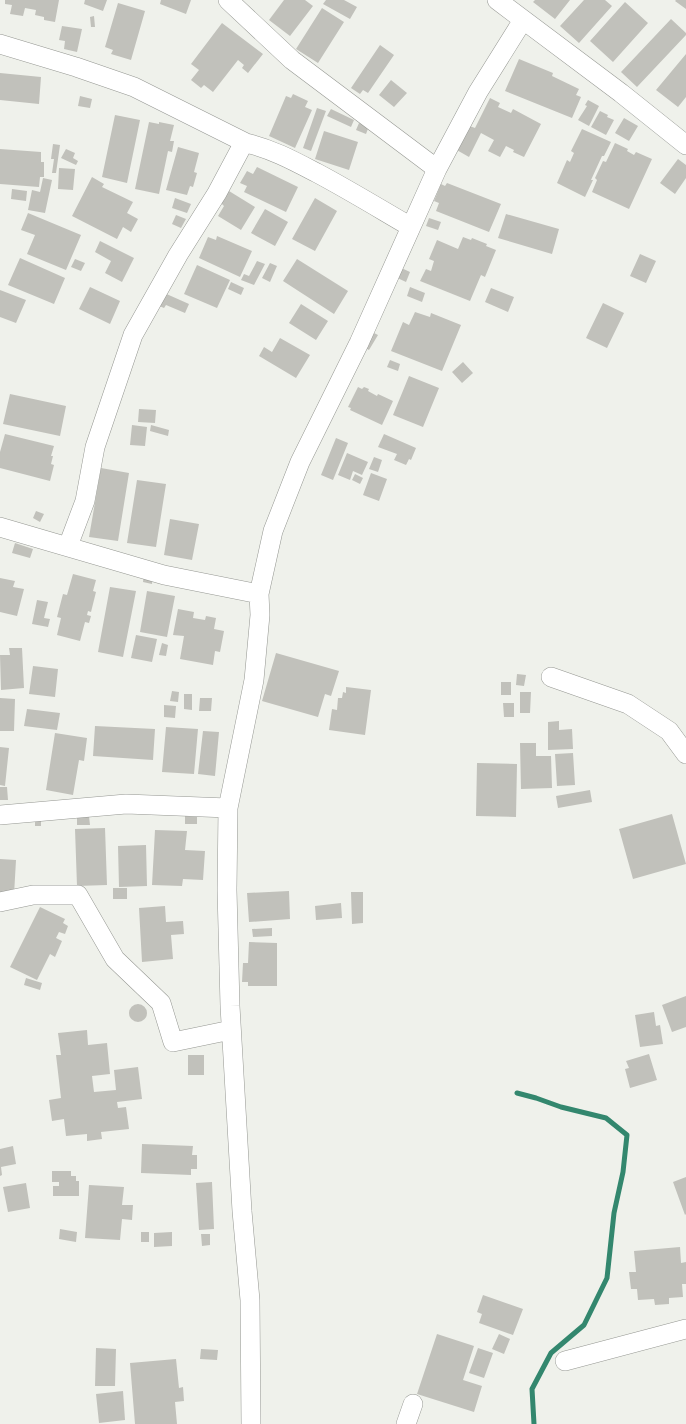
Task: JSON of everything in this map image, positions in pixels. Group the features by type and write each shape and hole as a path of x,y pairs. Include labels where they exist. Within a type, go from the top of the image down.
{"street":[{"path":"228,0 292,60 436,169"},
{"path":"497,0 621,93 686,145"},
{"path":"251,1424 250,1300 242,1211 231,1030 227,890 228,808 254,680 260,615 259,594 273,532 300,462 359,343 436,169 478,92 523,20"},
{"path":"0,44 76,67 134,87 246,143 266,148 288,158 358,195 411,227"},
{"path":"68,546 85,501 95,447 133,335 178,255 217,192 241,148 246,143"},
{"path":"0,527 164,575 259,594"},
{"path":"551,678 628,704 669,731 686,754"},
{"path":"0,815 126,804 228,808"},
{"path":"0,902 33,895 78,895 116,959 161,1003 173,1042 231,1030"},
{"path":"564,1361 686,1329"},
{"path":"406,1424 412,1404"}],"building":[{"path":"5,0 59,0 55,22 44,20 44,17 35,15 36,10 25,8 23,16 10,14 12,5 5,4"},
{"path":"85,0 107,0 103,11 84,4"},
{"path":"161,0 191,0 186,14 160,4"},
{"path":"284,0 305,0 313,6 290,36 269,20"},
{"path":"326,0 344,0 357,7 350,19 323,4"},
{"path":"535,0 570,0 555,19 533,2"},
{"path":"584,0 605,0 612,6 579,43 560,26"},
{"path":"686,0 686,9 675,1"},
{"path":"625,2 648,23 613,62 590,41"},
{"path":"118,3 145,11 131,60 111,54 113,50 105,47"},
{"path":"322,8 344,22 318,63 296,49"},
{"path":"94,16 95,27 91,27 90,17"},
{"path":"671,19 686,33 686,35 637,87 621,72"},
{"path":"222,23 263,54 248,73 242,68 244,65 238,60 213,92 204,85 201,88 191,80 199,70 191,64"},
{"path":"62,26 82,29 77,52 64,49 65,41 59,40"},
{"path":"380,45 394,55 368,93 363,90 360,94 351,88"},
{"path":"686,54 686,97 678,107 656,90"},
{"path":"519,59 553,73 552,76 579,89 576,95 581,97 572,118 505,91"},
{"path":"0,73 41,77 39,104 0,100"},
{"path":"391,80 407,93 394,107 379,95"},
{"path":"293,94 308,101 305,107 312,110 295,148 269,136 286,96 291,98"},
{"path":"80,96 92,99 90,108 78,106"},
{"path":"490,98 500,103 498,107 511,113 513,109 541,124 524,157 513,152 514,150 506,146 500,157 488,151 494,140 481,133 469,157 455,149 467,125 475,128"},
{"path":"588,100 599,106 589,126 578,120 587,106 585,105"},
{"path":"317,108 326,111 311,151 303,148"},
{"path":"331,109 354,120 351,127 327,116"},
{"path":"600,111 608,115 607,117 614,120 606,135 591,127"},
{"path":"115,115 140,120 127,183 102,177"},
{"path":"624,118 638,126 629,141 615,133"},
{"path":"149,122 174,125 170,141 174,141 172,152 168,151 159,194 135,189"},
{"path":"359,123 369,126 366,134 356,130"},
{"path":"582,129 611,142 604,156 602,156 585,197 557,183 567,160 570,162 574,153 571,151"},
{"path":"324,131 358,142 349,170 315,159"},
{"path":"615,143 628,149 627,151 634,155 636,152 652,159 629,209 592,192 597,180 595,178 603,161 606,162"},
{"path":"53,144 60,145 56,173 52,173 54,159 51,159"},
{"path":"178,147 199,153 194,172 197,173 193,187 190,186 187,195 166,190"},
{"path":"0,149 41,152 41,162 44,162 44,177 40,177 39,187 0,184"},
{"path":"66,149 75,153 73,158 78,161 76,165 61,158"},
{"path":"678,159 686,165 686,178 675,194 660,183"},
{"path":"257,167 298,187 286,212 244,192 247,186 240,183 247,171 253,174"},
{"path":"59,168 75,169 73,190 58,189"},
{"path":"92,177 104,184 102,187 133,202 127,213 138,219 131,232 123,227 117,239 72,216"},
{"path":"43,178 52,180 45,213 28,210 32,190 40,192"},
{"path":"447,183 501,204 489,232 436,211 439,203 434,201 441,184 445,186"},
{"path":"12,189 27,191 26,201 11,199"},
{"path":"229,191 255,207 241,230 218,216 224,206 221,203"},
{"path":"175,198 191,204 187,213 172,208"},
{"path":"315,198 337,211 315,251 292,239"},
{"path":"265,209 288,222 275,246 251,233"},
{"path":"28,213 81,235 66,270 27,254 35,235 21,230"},
{"path":"506,214 559,229 552,254 498,238"},
{"path":"176,215 186,219 181,228 172,224"},
{"path":"429,218 441,222 438,230 426,226"},
{"path":"217,236 252,251 240,277 199,258 208,237 216,240"},
{"path":"463,237 471,240 472,238 487,244 486,246 496,250 485,277 481,275 470,301 420,281 426,269 431,271 434,261 429,259 437,240 458,249"},
{"path":"100,241 134,258 122,282 105,273 111,261 95,252"},
{"path":"640,254 656,261 646,283 630,276"},
{"path":"20,258 65,278 54,304 8,285"},
{"path":"75,259 85,263 81,271 71,267"},
{"path":"297,259 348,291 334,314 283,281"},
{"path":"257,261 265,264 254,285 241,280 244,274 249,276"},
{"path":"270,263 277,266 270,282 262,278"},
{"path":"197,265 230,280 217,308 184,294"},
{"path":"395,265 410,272 406,282 391,275"},
{"path":"231,282 244,288 241,295 228,289"},
{"path":"90,287 120,301 110,324 79,309"},
{"path":"410,287 425,293 422,302 407,296"},
{"path":"491,288 514,297 508,312 485,302"},
{"path":"0,290 26,300 16,323 0,317"},
{"path":"162,292 189,304 185,313 166,305 164,308 157,305"},
{"path":"603,303 624,313 607,348 586,338"},
{"path":"301,304 328,321 316,340 289,323"},
{"path":"415,312 430,317 431,313 461,325 442,371 391,351 403,322 409,325"},
{"path":"368,330 378,335 369,350 360,345"},
{"path":"280,338 310,355 296,378 259,356 264,347 272,352"},
{"path":"390,360 400,364 398,371 387,367"},
{"path":"463,362 473,373 462,383 452,372"},
{"path":"409,376 439,388 423,427 393,415"},
{"path":"358,387 362,389 364,387 369,389 368,391 377,396 378,394 393,401 382,425 350,410 351,408 348,407"},
{"path":"10,394 66,406 60,436 3,424"},
{"path":"139,409 156,410 155,423 138,422"},
{"path":"132,425 147,427 145,446 130,445"},
{"path":"151,425 169,430 168,436 150,431"},
{"path":"5,434 54,446 51,456 53,456 51,464 54,465 50,481 0,468 0,452"},
{"path":"384,434 416,448 411,460 409,459 406,465 394,460 397,454 378,447"},
{"path":"336,438 348,443 333,480 321,475"},
{"path":"347,453 368,462 362,475 353,471 350,480 338,475"},
{"path":"374,457 382,460 378,472 369,469"},
{"path":"101,468 129,473 118,541 89,537"},
{"path":"371,473 387,479 379,501 363,495"},
{"path":"355,474 363,478 360,484 352,480"},
{"path":"137,480 166,484 156,547 127,543"},
{"path":"36,511 44,514 40,522 33,518"},
{"path":"170,519 199,524 192,560 164,555"},
{"path":"15,543 33,549 30,558 12,553"},
{"path":"73,574 96,580 93,591 96,592 91,612 88,611 87,615 91,616 89,623 85,622 80,641 57,635 61,618 57,617 63,594 67,595"},
{"path":"144,574 153,575 152,584 143,582"},
{"path":"0,578 15,581 13,587 24,589 17,616 0,612"},
{"path":"110,587 136,591 123,657 98,652"},
{"path":"147,591 175,596 167,637 140,632"},
{"path":"37,600 48,602 44,618 50,619 48,627 32,624"},
{"path":"178,609 194,612 193,618 205,620 206,616 216,618 214,629 224,631 220,652 215,651 213,665 180,659 184,636 173,635"},
{"path":"136,635 157,639 152,662 131,658"},
{"path":"162,643 168,645 166,656 159,655"},
{"path":"9,648 22,648 24,688 1,690 0,655 10,655"},
{"path":"276,653 339,671 331,696 325,694 318,717 262,701"},
{"path":"33,666 58,669 55,697 29,694"},
{"path":"517,674 526,675 524,686 516,685"},
{"path":"501,682 511,682 511,695 501,695"},
{"path":"346,687 371,690 365,735 329,730 332,709 337,710 338,698 342,698 343,692 346,693"},
{"path":"172,691 179,692 178,702 170,701"},
{"path":"520,692 531,692 530,713 520,713"},
{"path":"184,694 192,694 192,710 184,709"},
{"path":"0,698 15,699 14,731 0,731"},
{"path":"200,698 212,698 211,711 199,711"},
{"path":"503,703 514,703 514,717 504,717"},
{"path":"164,705 176,706 175,718 164,717"},
{"path":"27,709 60,713 57,730 24,726"},
{"path":"559,721 559,730 572,729 573,749 548,750 548,722"},
{"path":"95,726 155,729 153,760 93,756"},
{"path":"166,727 198,729 194,774 162,772"},
{"path":"203,731 219,732 215,776 198,774"},
{"path":"55,733 87,738 84,761 79,760 73,795 46,790"},
{"path":"520,743 536,743 536,756 551,756 552,788 521,789"},
{"path":"0,747 9,748 5,786 0,785"},
{"path":"573,753 575,785 557,786 555,754"},
{"path":"477,763 517,764 516,817 476,816"},
{"path":"0,787 7,787 8,800 0,800"},
{"path":"590,790 592,802 558,808 556,796"},
{"path":"672,814 686,864 633,879 619,829"},
{"path":"77,816 89,816 90,825 77,825"},
{"path":"185,816 197,817 197,824 185,824"},
{"path":"35,820 41,820 41,826 35,826"},
{"path":"105,828 107,885 77,886 75,829"},
{"path":"155,830 187,831 185,850 205,851 203,880 183,879 182,886 152,885"},
{"path":"146,845 147,886 119,887 118,846"},
{"path":"0,859 16,860 14,895 0,894"},
{"path":"113,888 127,888 127,899 113,899"},
{"path":"289,891 290,919 249,922 247,893"},
{"path":"351,892 363,892 363,923 352,924"},
{"path":"341,903 342,918 316,920 315,906"},
{"path":"165,906 166,922 183,921 184,934 171,935 173,959 142,962 139,908"},
{"path":"40,907 65,919 63,923 68,926 65,934 59,932 56,938 62,941 55,957 50,954 37,980 10,967"},
{"path":"272,928 272,936 253,937 252,929"},
{"path":"249,942 277,943 277,986 248,986 248,982 242,982 243,963 248,963"},
{"path":"26,978 42,983 40,990 24,985"},
{"path":"686,996 686,1027 672,1032 662,1005"},
{"path":"134,1004 142,1004 147,1009 145,1020 142,1022 134,1022 129,1017 129,1009"},
{"path":"654,1012 656,1026 660,1025 663,1044 640,1047 635,1015"},
{"path":"87,1030 88,1045 107,1043 110,1074 92,1076 94,1092 116,1090 114,1070 138,1067 142,1099 117,1102 118,1108 126,1107 129,1129 101,1132 102,1139 87,1141 87,1134 66,1136 64,1119 52,1121 49,1100 61,1098 56,1055 61,1055 58,1033"},
{"path":"649,1054 657,1080 630,1088 625,1069 629,1068 626,1061"},
{"path":"188,1055 204,1055 204,1075 188,1075"},
{"path":"142,1144 193,1146 192,1155 197,1155 197,1169 191,1169 191,1175 141,1173"},
{"path":"13,1146 16,1164 1,1167 2,1175 0,1176 0,1149"},
{"path":"52,1171 71,1171 71,1176 76,1176 76,1181 79,1181 79,1196 53,1196 53,1186 59,1186 59,1182 52,1182"},
{"path":"686,1177 686,1214 685,1215 673,1182"},
{"path":"212,1182 214,1229 199,1230 196,1183"},
{"path":"26,1183 30,1208 8,1212 3,1187"},
{"path":"89,1185 124,1187 122,1205 133,1205 132,1220 122,1219 120,1240 85,1238"},
{"path":"60,1229 77,1232 76,1242 59,1239"},
{"path":"141,1232 149,1232 149,1242 141,1242"},
{"path":"172,1232 172,1246 154,1247 154,1233"},
{"path":"201,1234 210,1234 210,1245 202,1246"},
{"path":"680,1247 681,1263 686,1262 686,1284 682,1284 683,1297 669,1298 669,1304 655,1305 654,1299 638,1300 637,1289 631,1289 629,1272 636,1272 634,1251"},
{"path":"483,1295 523,1309 513,1335 479,1323 482,1314 477,1312"},
{"path":"437,1334 474,1346 463,1380 482,1386 474,1412 417,1394"},
{"path":"499,1334 510,1339 504,1354 492,1349"},
{"path":"96,1348 116,1349 115,1386 95,1386"},
{"path":"478,1348 493,1353 484,1378 469,1373"},
{"path":"201,1349 218,1350 217,1360 200,1359"},
{"path":"176,1359 179,1388 183,1387 184,1401 175,1402 177,1424 135,1424 130,1363"},
{"path":"123,1391 125,1420 99,1423 96,1394"}],"waterway":[{"path":"517,1093 561,1107 606,1118 627,1135 623,1172 614,1213 607,1278 584,1325 551,1353 532,1389 534,1424"}]}
